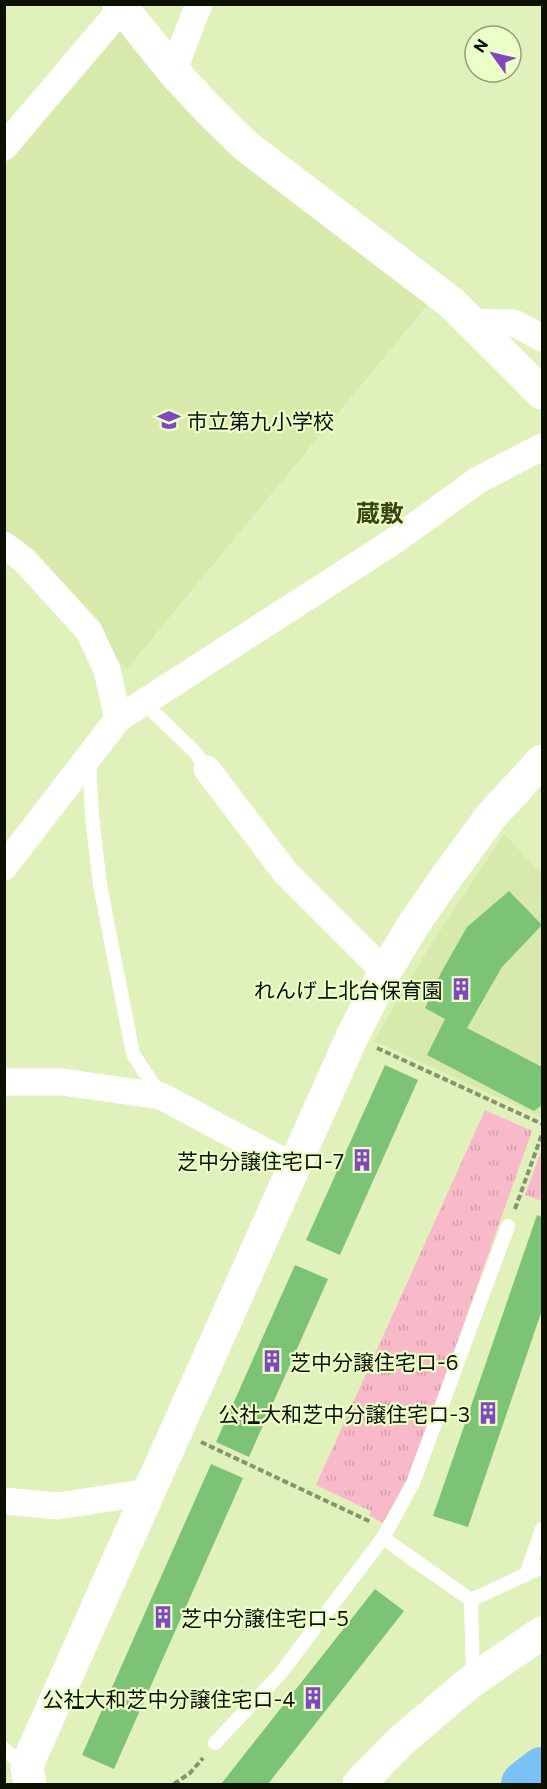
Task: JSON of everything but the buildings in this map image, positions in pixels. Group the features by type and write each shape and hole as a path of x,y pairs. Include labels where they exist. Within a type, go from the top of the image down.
{"street":[{"path":"174,71 199,4"},
{"path":"4,147 121,6 174,71 246,147 453,304 543,393"},
{"path":"471,322 514,323 543,338"},
{"path":"4,867 118,719 393,541 478,480 543,447"},
{"path":"4,545 24,560 89,631 107,670 118,719"},
{"path":"21,1767 30,1758 352,1037 385,972 412,927 491,816 543,761"},
{"path":"207,769 285,872 385,972"},
{"path":"4,1082 62,1082 161,1096 294,1167"},
{"path":"4,1501 58,1506 148,1492"},
{"path":"359,1785 402,1740 473,1680 543,1633"}],"lane":[{"path":"142,702 195,752 207,769"},
{"path":"89,757 92,816 100,885 133,1054 161,1096"},
{"path":"215,1743 280,1674 385,1534 413,1483 508,1226"},
{"path":"526,1575 543,1529"},
{"path":"385,1534 471,1600"},
{"path":"471,1600 543,1567"},
{"path":"471,1600 473,1680"}],"path":[{"path":"367,1043 543,1124"},
{"path":"508,1226 543,1134"},
{"path":"201,1442 385,1534"},
{"path":"174,1785 190,1773 215,1743"}],"shaded area":[{"name":"市立第九小学校","path":"119,25 203,128 429,303 126,670 83,610 5,537 4,166"},
{"path":"504,834 542,874 542,1117 374,1041 425,954"}],"green space":[{"path":"485,1110 532,1131 410,1475 383,1523 369,1515 371,1511 316,1485"},
{"path":"542,1149 542,1201 525,1195"}],"waterway":[{"path":"524,1784 542,1770"}],"place":[{"name":"市立第九小学校","path":"169,420"},
{"name":"れんげ上北台保育園","path":"461,989"},
{"name":"芝中分譲住宅ロ-7","path":"362,1160"},
{"name":"芝中分譲住宅ロ-6","path":"272,1361"},
{"name":"公社大和芝中分譲住宅ロ-3","path":"488,1413"},
{"name":"芝中分譲住宅ロ-5","path":"163,1617"},
{"name":"公社大和芝中分譲住宅ロ-4","path":"313,1698"}],"district":[{"name":"蔵敷","path":"380,512"}]}
